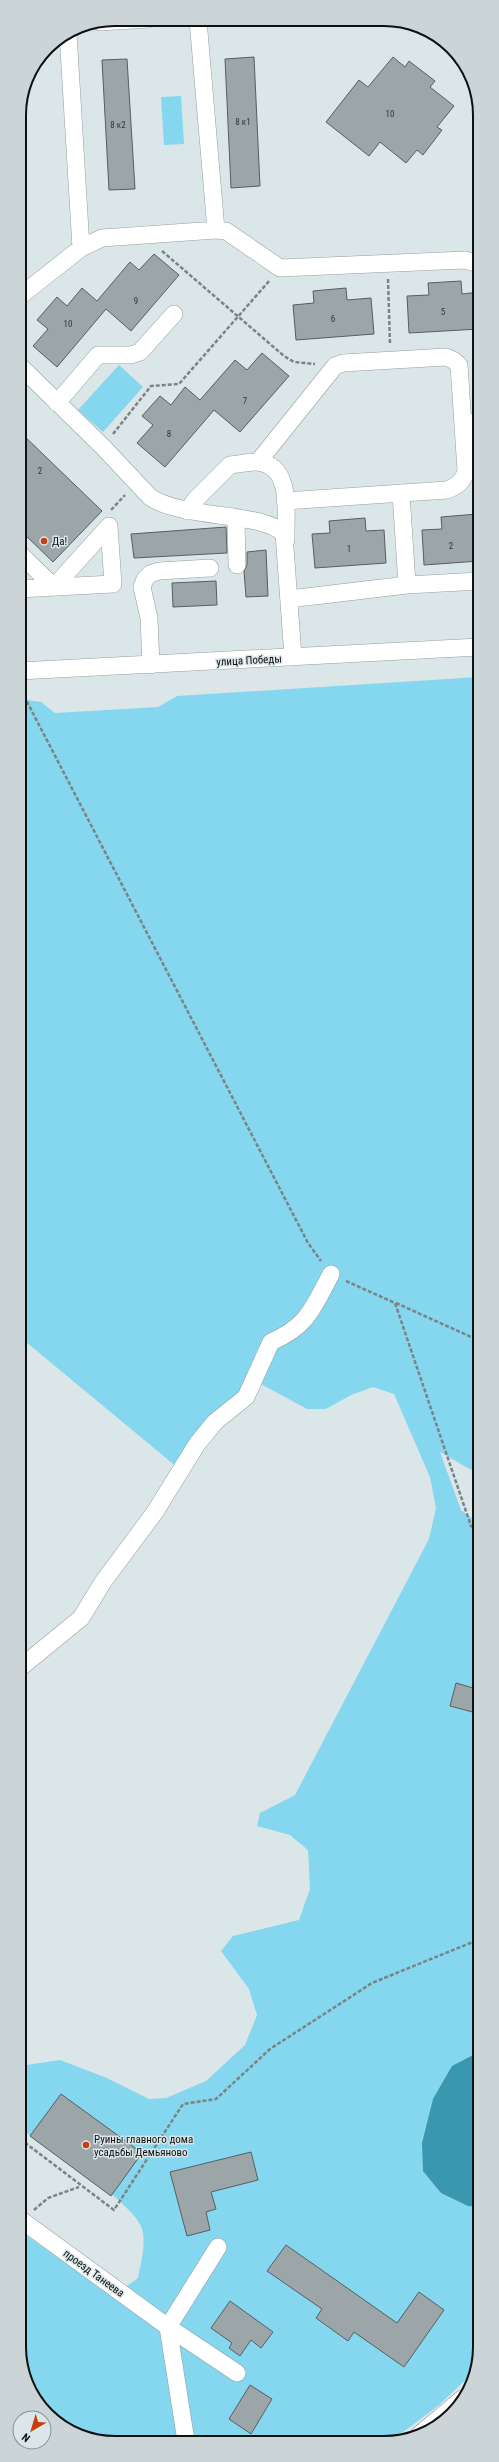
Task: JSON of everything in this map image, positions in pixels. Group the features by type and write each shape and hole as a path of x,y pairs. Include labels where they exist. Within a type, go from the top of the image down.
{"street":[{"path":"199,26 216,230"},
{"path":"68,40 81,248"},
{"path":"26,291 81,248 112,236 142,234 216,230 232,235 274,266 280,268 465,260 473,262"},
{"path":"57,403 98,354 132,355 140,352 174,314"},
{"path":"258,462 330,371 343,363 446,357 453,360 459,366 471,422 464,479 447,490 285,501"},
{"path":"26,372 103,447 136,483 158,503 188,511 271,524 284,534 286,541"},
{"path":"188,511 195,500 230,465 258,462 273,468 282,478 285,501 293,657"},
{"path":"401,493 407,585"},
{"path":"236,519 237,565"},
{"path":"54,587 109,526"},
{"path":"26,589 113,584 109,526"},
{"path":"26,560 54,587"},
{"path":"151,665 149,618 142,587 145,579 150,574 159,571 210,568"},
{"path":"289,599 407,585 473,581"},
{"name":"улица Победы","path":"26,671 473,647"},
{"path":"26,1663 81,1618 103,1582 155,1512 197,1444 215,1422 246,1397 271,1342 290,1334 308,1318 331,1274"},
{"name":"проезд Танеева","path":"26,2224 168,2327 237,2373"},
{"path":"185,2436 168,2327 218,2247"}],"path":[{"path":"142,234 294,362 305,364 343,363"},
{"path":"387,264 390,360"},
{"path":"103,447 151,386 179,384 280,268"},
{"path":"109,526 108,514 136,483"},
{"path":"26,700 308,1243 331,1274 473,1338"},
{"path":"395,1303 471,1526 473,1527"},
{"path":"26,2144 79,2186 114,2210 183,2104 216,2099 270,2049 372,1983 473,1942"},
{"path":"26,2216 48,2198 79,2186"}],"shaded area":[{"path":"181,96 184,144 164,145 161,97"},
{"path":"119,365 143,387 103,432 78,410"},
{"path":"473,677 473,1471 440,1452 461,1510 473,1519 473,2352 467,2379 439,2405 400,2434 395,2435 110,2436 98,2434 76,2427 61,2418 52,2410 44,2401 35,2386 27,2358 26,2235 105,2291 120,2291 138,2278 143,2252 143,2232 141,2226 133,2215 105,2188 26,2132 26,2065 60,2060 107,2078 149,2099 166,2098 206,2081 245,2045 257,2015 249,1989 221,1951 233,1936 299,1920 310,1889 308,1850 290,1835 257,1826 260,1813 295,1795 429,1539 436,1508 430,1477 394,1394 373,1387 351,1395 326,1409 307,1409 261,1384 244,1390 184,1473 26,1342 26,700 41,702 55,713 158,707 177,696"},
{"path":"473,2055 473,2206 468,2206 441,2193 423,2171 422,2143 433,2099 452,2066"}],"building":[{"path":"254,57 260,186 231,188 225,59"},
{"path":"393,57 405,67 409,61 435,81 430,87 454,106 437,127 442,130 423,155 417,150 406,163 380,142 369,156 326,122 359,80 368,87"},
{"path":"127,59 135,189 109,190 102,60"},
{"path":"154,254 179,275 131,331 106,309 57,367 33,346 48,329 37,320 57,297 67,306 82,288 97,301 130,262 139,270"},
{"path":"461,281 462,294 473,293 473,329 409,333 407,296 429,295 428,283"},
{"path":"346,288 347,300 371,298 374,334 296,340 293,305 314,303 313,291"},
{"path":"262,353 289,376 240,432 214,410 165,467 137,443 153,425 142,416 160,396 171,405 185,387 200,400 235,360 247,370"},
{"path":"26,438 102,511 53,562 26,536"},
{"path":"473,514 473,561 424,565 422,530 442,529 441,517"},
{"path":"365,518 366,531 384,530 386,563 315,568 312,534 330,533 329,521"},
{"path":"226,527 227,553 134,558 131,534"},
{"path":"266,550 268,596 246,597 244,571 247,565 247,552"},
{"path":"216,581 217,605 173,607 172,583"},
{"path":"456,1683 473,1688 473,1712 450,1706"},
{"name":"Руины главного дома усадьбы Демьяново","path":"61,2094 142,2153 111,2196 30,2136"},
{"path":"251,2152 258,2180 211,2192 216,2209 206,2212 210,2230 187,2236 170,2172"},
{"path":"286,2245 397,2323 419,2292 444,2310 404,2367 354,2332 348,2341 316,2318 322,2309 267,2271"},
{"path":"230,2301 273,2332 261,2348 251,2340 240,2356 229,2348 232,2343 211,2328"},
{"path":"250,2385 272,2399 251,2434 229,2419"}],"place":[{"name":"Да!","path":"44,541"},
{"name":"Руины главного дома усадьбы Демьяново","path":"86,2145"}]}
